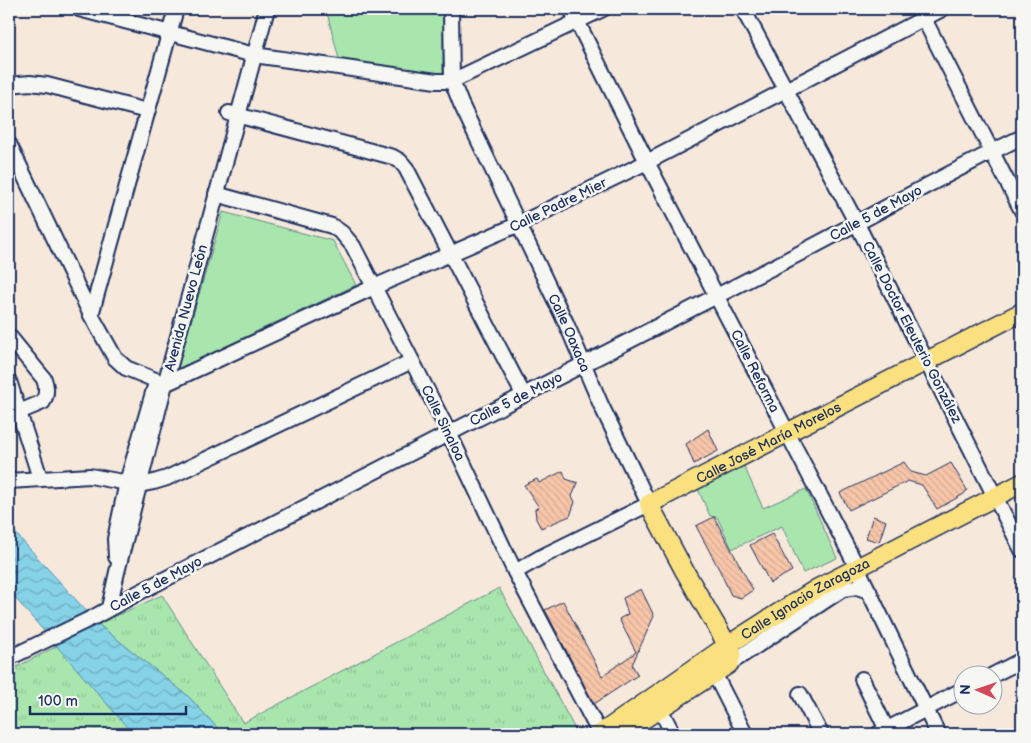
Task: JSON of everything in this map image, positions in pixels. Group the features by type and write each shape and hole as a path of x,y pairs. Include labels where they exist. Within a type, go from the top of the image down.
{"main road":[{"name":"Calle José María Morelos","path":"649,504 1022,312"},
{"name":"Calle Ignacio Zaragoza","path":"657,702 816,590 857,567 1022,483"},
{"name":"Calle Oaxaca","path":"649,504 737,646"},
{"path":"722,669 737,646"},
{"name":"Calle Ignacio Zaragoza","path":"600,734 722,669"},
{"path":"621,734 657,702"}],"street":[{"path":"79,9 94,11 169,34 249,54 436,81 452,81 603,9"},
{"path":"91,315 176,9"},
{"path":"249,54 257,9"},
{"name":"Avenida Nuevo León","path":"109,608 133,483 249,54 267,9"},
{"name":"Calle Oaxaca","path":"451,9 452,81 461,104 566,323 601,405 649,504"},
{"name":"Calle Reforma","path":"571,9 647,162 869,590 924,709 938,734"},
{"name":"Calle Doctor Eleuterio González","path":"742,9 857,224 1022,550"},
{"name":"Calle Padre Mier","path":"161,382 519,224 647,162 784,90 921,13 942,9"},
{"path":"921,13 1022,211"},
{"path":"9,85 30,83 47,85 147,111"},
{"path":"233,114 393,157 400,161 406,168 522,394"},
{"name":"Calle 5 de Mayo","path":"9,658 94,617 449,434 522,394 584,365 1022,137"},
{"path":"9,144 91,315 115,358 126,368 161,382"},
{"name":"Calle Sinaloa","path":"212,195 336,228 353,246 449,434 515,572 600,734"},
{"path":"9,336 46,384 46,397 43,402 19,412"},
{"path":"11,482 40,478 90,476 133,483 154,482 167,478 412,361"},
{"path":"9,381 40,478"},
{"path":"457,452 457,437 464,426"},
{"name":"Calle José María Morelos","path":"515,572 541,557 649,504"},
{"name":"Calle Ignacio Zaragoza","path":"737,646 843,589 857,587 869,590"},
{"path":"1004,670 1022,660"},
{"path":"722,669 746,734"},
{"path":"862,679 882,732 954,694"},
{"path":"800,694 820,734"},
{"path":"657,702 673,734"}],"green space":[{"path":"326,9 443,9 443,75 347,63 339,59"},
{"path":"223,212 333,241 356,285 177,370"},
{"path":"744,466 763,508 806,489 837,558 803,573 782,526 732,549 717,517 710,516 697,487"},
{"path":"499,588 576,731 571,734 223,734 188,696 98,624 162,595 243,723"},
{"path":"57,646 137,734 9,734 9,671"}],"water":[{"path":"9,526 98,624 188,696 223,734 133,734 9,591"}],"building":[{"path":"708,429 718,451 694,464 686,444"},
{"path":"904,462 911,472 926,476 951,463 967,490 964,494 937,509 922,485 908,481 849,510 840,493"},
{"path":"563,471 566,479 578,483 572,496 575,502 570,516 541,528 536,519 535,509 539,507 524,485 537,479 539,483"},
{"path":"873,516 886,521 879,542 866,538"},
{"path":"714,517 753,590 741,598 731,595 696,526"},
{"path":"772,534 792,571 770,583 750,545"},
{"path":"641,589 654,616 632,665 638,675 594,704 545,610 563,601 602,676 636,652 619,619 628,614 623,598"}]}
